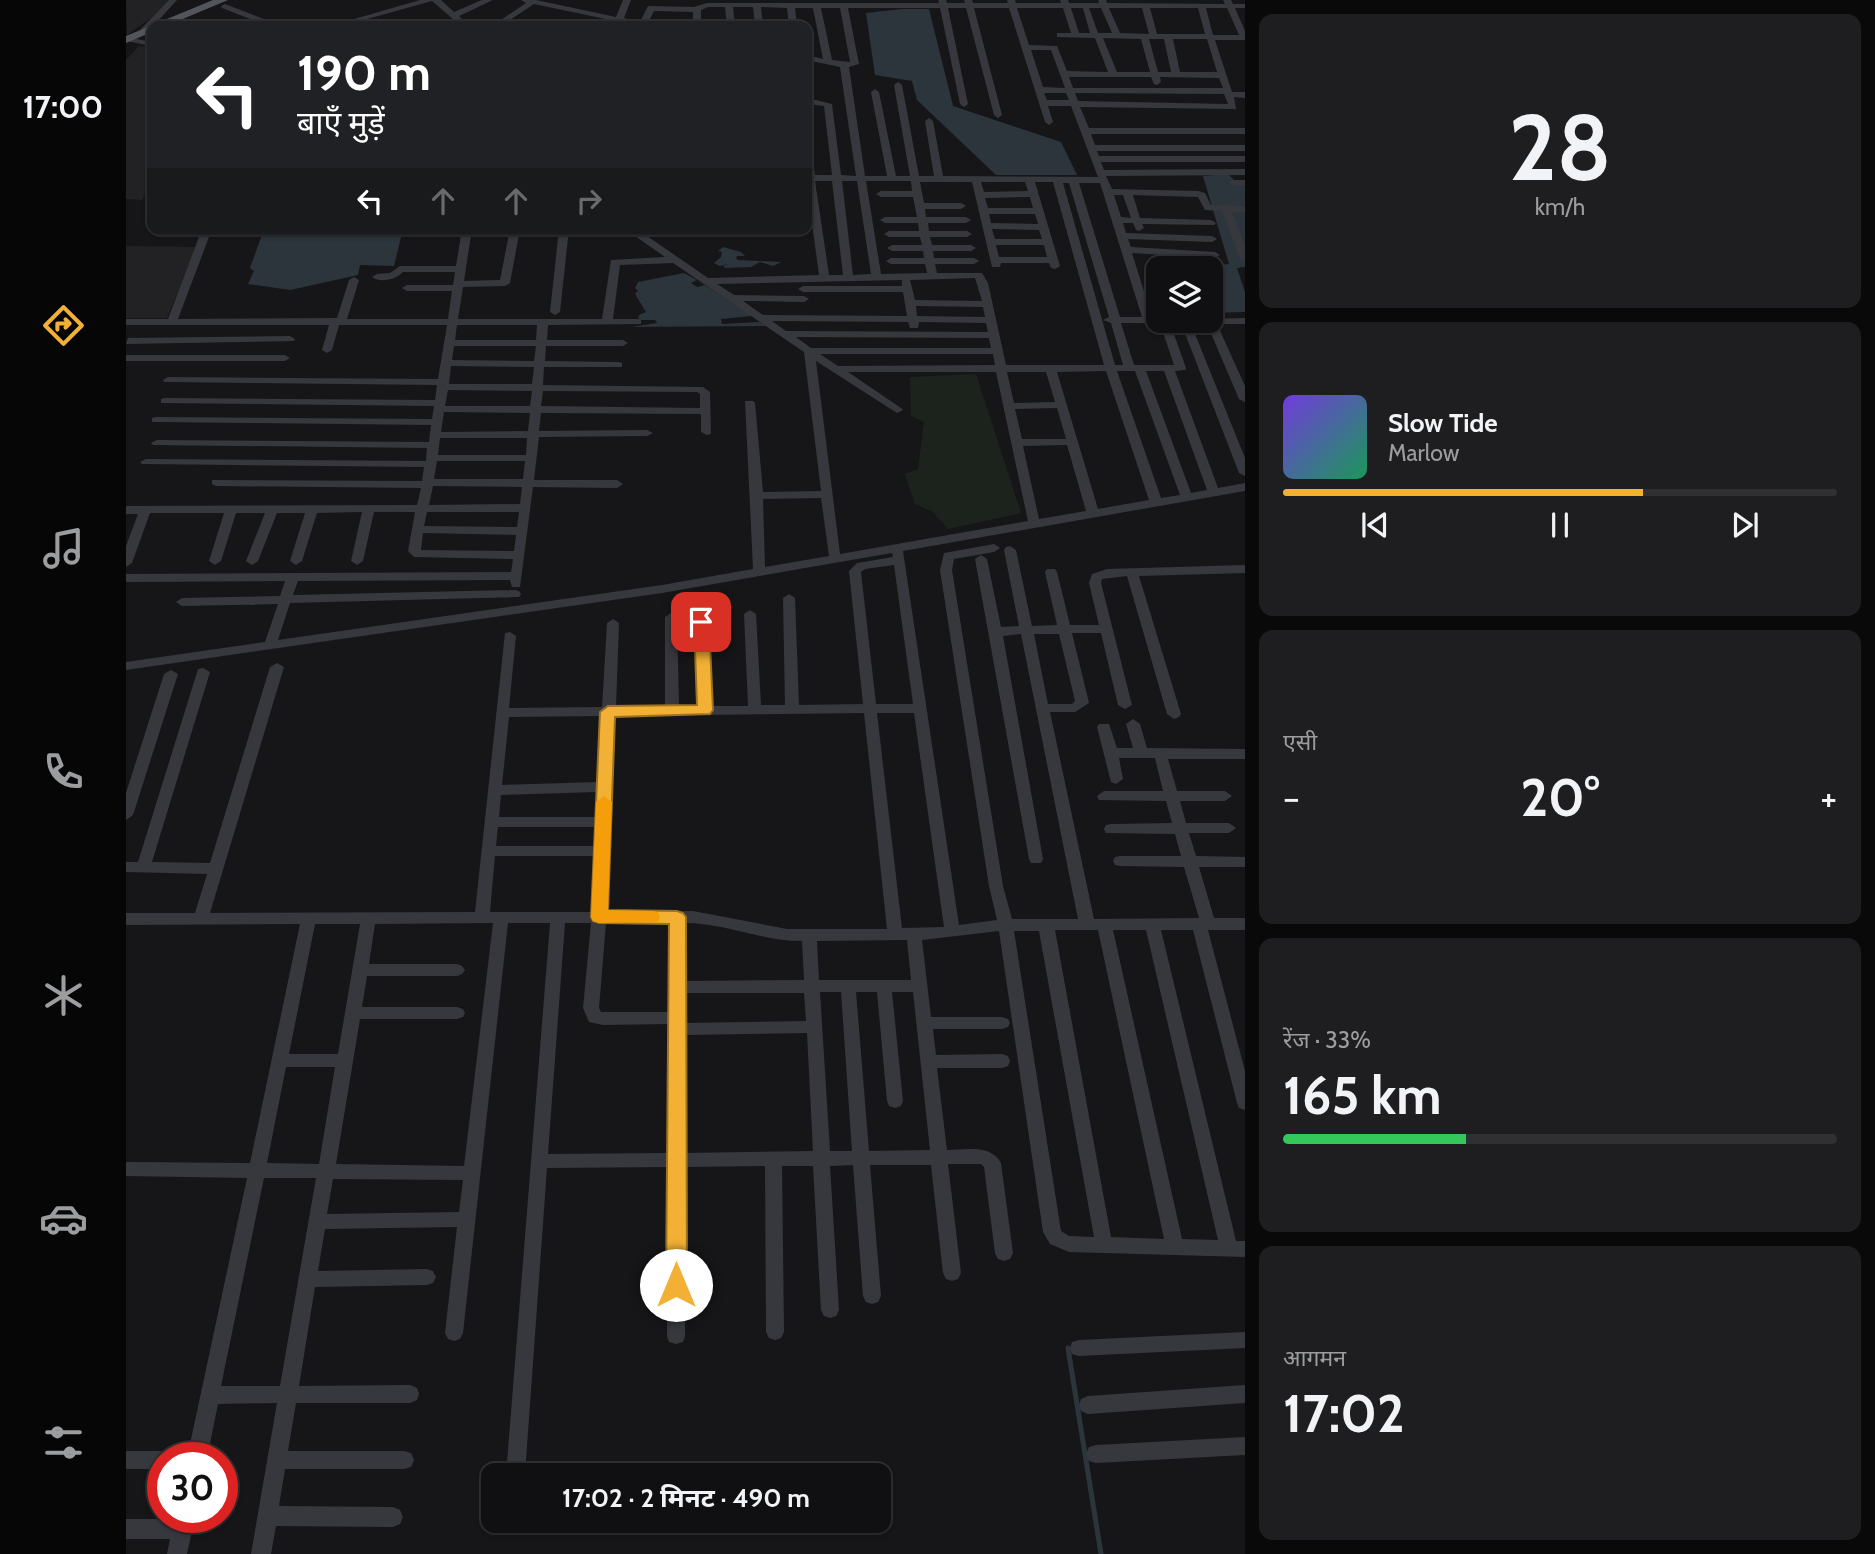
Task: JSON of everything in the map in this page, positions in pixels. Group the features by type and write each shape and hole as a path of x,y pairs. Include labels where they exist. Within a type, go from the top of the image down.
{"main road":[{"path":"177,21 224,3 240,0"},
{"path":"185,21 224,3"}],"street":[{"path":"153,21 173,0"},
{"path":"352,21 429,0"},
{"path":"436,0 458,21"},
{"path":"452,16 489,0"},
{"path":"584,13 586,0"},
{"path":"619,20 627,0"},
{"path":"502,21 528,1 551,3 624,21"},
{"path":"697,21 697,10 702,5 780,1 816,5 860,2 1038,2 1178,3 1201,6 1228,3 1245,6"},
{"path":"943,2 964,104"},
{"path":"968,2 998,115"},
{"path":"1011,2 1049,122"},
{"path":"224,3 263,21"},
{"path":"1065,3 1076,36"},
{"path":"1103,3 1117,36"},
{"path":"1060,35 1245,38 1228,3"},
{"path":"757,4 759,21"},
{"path":"791,4 793,21"},
{"path":"1148,4 1149,36 1155,75 1164,106"},
{"path":"729,5 731,21"},
{"path":"816,5 828,62"},
{"path":"812,59 853,66 855,62 843,5"},
{"path":"1201,6 1233,107"},
{"path":"647,21 651,8 697,10"},
{"path":"1086,9 1114,75"},
{"path":"1168,37 1177,75"},
{"path":"1026,47 1054,47 1118,220 1146,313"},
{"path":"844,65 876,276"},
{"path":"1063,74 1223,75"},
{"path":"898,85 932,275"},
{"path":"1039,90 1160,90 1245,95"},
{"path":"875,92 892,178"},
{"path":"812,102 828,104 848,277"},
{"path":"1043,103 1245,107"},
{"path":"929,121 939,178"},
{"path":"1085,131 1245,131"},
{"path":"1093,153 1245,148"},
{"path":"1093,153 1245,159"},
{"path":"812,178 1073,179 1245,172"},
{"path":"976,178 995,263 1054,263 1029,179"},
{"path":"1057,179 1111,370 1156,502"},
{"path":"1073,179 1115,320 1186,497"},
{"path":"1233,183 1245,183"},
{"path":"1108,192 1200,195 1208,208 1245,209"},
{"path":"1127,192 1141,236"},
{"path":"881,194 916,194"},
{"path":"979,195 1034,194"},
{"path":"812,198 824,278"},
{"path":"919,206 961,206"},
{"path":"1226,208 1245,259"},
{"path":"983,211 1038,211"},
{"path":"886,220 965,219"},
{"path":"1118,220 1211,223"},
{"path":"987,226 1043,226"},
{"path":"889,234 967,234"},
{"path":"172,321 205,235"},
{"path":"466,235 431,461 414,551 418,554 519,555"},
{"path":"407,288 505,283 514,235"},
{"path":"555,312 563,235"},
{"path":"639,235 897,410"},
{"path":"1123,236 1212,239"},
{"path":"990,242 1048,242"},
{"path":"892,248 971,248"},
{"path":"1128,250 1215,255"},
{"path":"608,317 615,262 676,260"},
{"path":"891,261 974,261"},
{"path":"377,276 393,276 400,269 461,269"},
{"path":"731,298 803,289 824,278 978,275 982,278 988,304 1034,523"},
{"path":"905,276 920,369"},
{"path":"327,350 354,280"},
{"path":"706,281 803,289 907,289"},
{"path":"803,289 807,319"},
{"path":"910,303 988,304"},
{"path":"290,340 127,344 130,322 338,321 555,312 637,322"},
{"path":"454,317 542,321 608,317"},
{"path":"761,318 991,320"},
{"path":"1096,320 1146,320"},
{"path":"199,358 211,321"},
{"path":"273,401 296,321"},
{"path":"513,610 531,458 542,321"},
{"path":"1223,322 1244,324"},
{"path":"835,369 1111,370 1182,366 1169,333"},
{"path":"1190,333 1245,473"},
{"path":"1216,333 1245,400"},
{"path":"784,334 994,335"},
{"path":"450,343 623,343"},
{"path":"809,351 998,351"},
{"path":"809,351 835,559"},
{"path":"126,358 285,358"},
{"path":"446,363 618,365"},
{"path":"1168,368 1213,492"},
{"path":"1051,370 1093,513"},
{"path":"168,380 537,388 699,388 705,392 707,432"},
{"path":"165,401 706,411"},
{"path":"750,402 760,573"},
{"path":"1009,406 1061,404"},
{"path":"156,420 435,434"},
{"path":"157,443 435,434 647,433"},
{"path":"1017,443 1072,442"},
{"path":"146,462 531,458"},
{"path":"216,482 617,484"},
{"path":"895,934 855,571 861,566 898,555 1034,523 1245,487"},
{"path":"757,496 825,494"},
{"path":"126,510 525,508"},
{"path":"296,561 312,509"},
{"path":"357,561 369,509"},
{"path":"126,563 145,510"},
{"path":"215,561 231,510"},
{"path":"252,561 272,510"},
{"path":"417,529 521,531"},
{"path":"993,548 952,554 946,558 946,562 1000,925 1052,1232 1056,1239 1069,1244 1237,1249 1152,925"},
{"path":"1010,550 1042,708 1175,1247"},
{"path":"126,666 760,573 835,559 898,555"},
{"path":"898,555 952,931"},
{"path":"981,559 1036,859"},
{"path":"1125,705 1096,577 1107,573 1245,569"},
{"path":"1042,708 1075,708 1082,703 1051,572"},
{"path":"1132,573 1174,714"},
{"path":"126,578 517,576"},
{"path":"270,645 293,577"},
{"path":"182,602 515,594"},
{"path":"789,598 792,709"},
{"path":"750,614 755,710"},
{"path":"671,617 672,711"},
{"path":"701,622 705,710"},
{"path":"613,623 592,1013 596,1018 603,1019 814,1027"},
{"path":"996,634 1004,630 1107,629"},
{"path":"482,916 510,636"},
{"path":"201,918 277,667"},
{"path":"143,868 202,672"},
{"path":"126,815 171,674"},
{"path":"503,713 920,708"},
{"path":"1133,724 1140,753"},
{"path":"1104,727 1116,779"},
{"path":"1111,753 1245,754"},
{"path":"1170,753 1163,755 1161,760 1190,862 1245,1103"},
{"path":"495,790 605,787"},
{"path":"1104,796 1225,796"},
{"path":"492,822 603,822"},
{"path":"1111,829 1229,828"},
{"path":"489,851 602,851"},
{"path":"1120,861 1245,862"},
{"path":"126,867 216,869"},
{"path":"454,1334 501,916"},
{"path":"516,1463 558,917"},
{"path":"676,1336 677,917"},
{"path":"126,919 677,917 708,918 769,934 808,935 914,934 1000,925 1245,924"},
{"path":"200,1442 309,918"},
{"path":"261,1554 369,918"},
{"path":"1046,925 1104,1245"},
{"path":"914,934 952,1273"},
{"path":"808,935 830,1310"},
{"path":"360,970 457,970"},
{"path":"848,985 859,1157 872,1296"},
{"path":"884,986 895,1101"},
{"path":"677,987 920,986"},
{"path":"352,1013 457,1013"},
{"path":"924,1023 1002,1023"},
{"path":"279,1060 344,1061"},
{"path":"928,1062 1002,1061"},
{"path":"539,1161 939,1156 989,1158 1004,1252"},
{"path":"773,1158 775,1332"},
{"path":"126,1169 472,1172"},
{"path":"316,1222 467,1219"},
{"path":"307,1279 427,1277"},
{"path":"1079,1348 1245,1340"},
{"path":"210,1395 411,1394"},
{"path":"1088,1405 1245,1394"},
{"path":"1096,1454 1245,1446"},
{"path":"126,1460 147,1460"},
{"path":"277,1460 404,1461"},
{"path":"268,1516 393,1517"},
{"path":"126,1529 147,1527"},
{"path":"177,1554 182,1533"}],"shaded area":[{"path":"126,0 169,0 155,15 127,35"},
{"path":"929,9 953,106 1061,142 1077,175 996,175 917,100 912,81 875,75 866,13"},
{"path":"139,46 147,47 147,188 142,200 126,199 126,60"},
{"path":"1228,174 1239,185 1245,186 1245,267 1237,268 1245,292 1245,312 1223,313 1223,265 1229,264 1203,176"},
{"path":"262,235 402,235 394,266 360,265 358,275 290,290 248,284 254,271 250,268"},
{"path":"126,246 197,247 167,318 126,318"},
{"path":"723,247 741,252 745,256 737,256 738,260 781,262 773,266 760,262 751,267 725,268 723,266 728,264 720,266 714,263 721,257 722,252 718,251"},
{"path":"684,273 697,280 691,283 697,287 705,285 752,316 721,319 722,324 759,322 766,326 631,327 657,323 655,320 638,320 639,315 646,312 635,294 638,291 635,288 638,282"},
{"path":"976,374 1021,513 948,529 933,512 915,504 905,474 918,469 924,422 911,416 910,377"}],"waterway":[{"path":"1068,1348 1101,1554"}],"slow traffic":[{"path":"604,802 599,917 652,917"}],"route":[{"path":"676,1285 677,917 599,917 608,712 705,710 701,622"}]}
